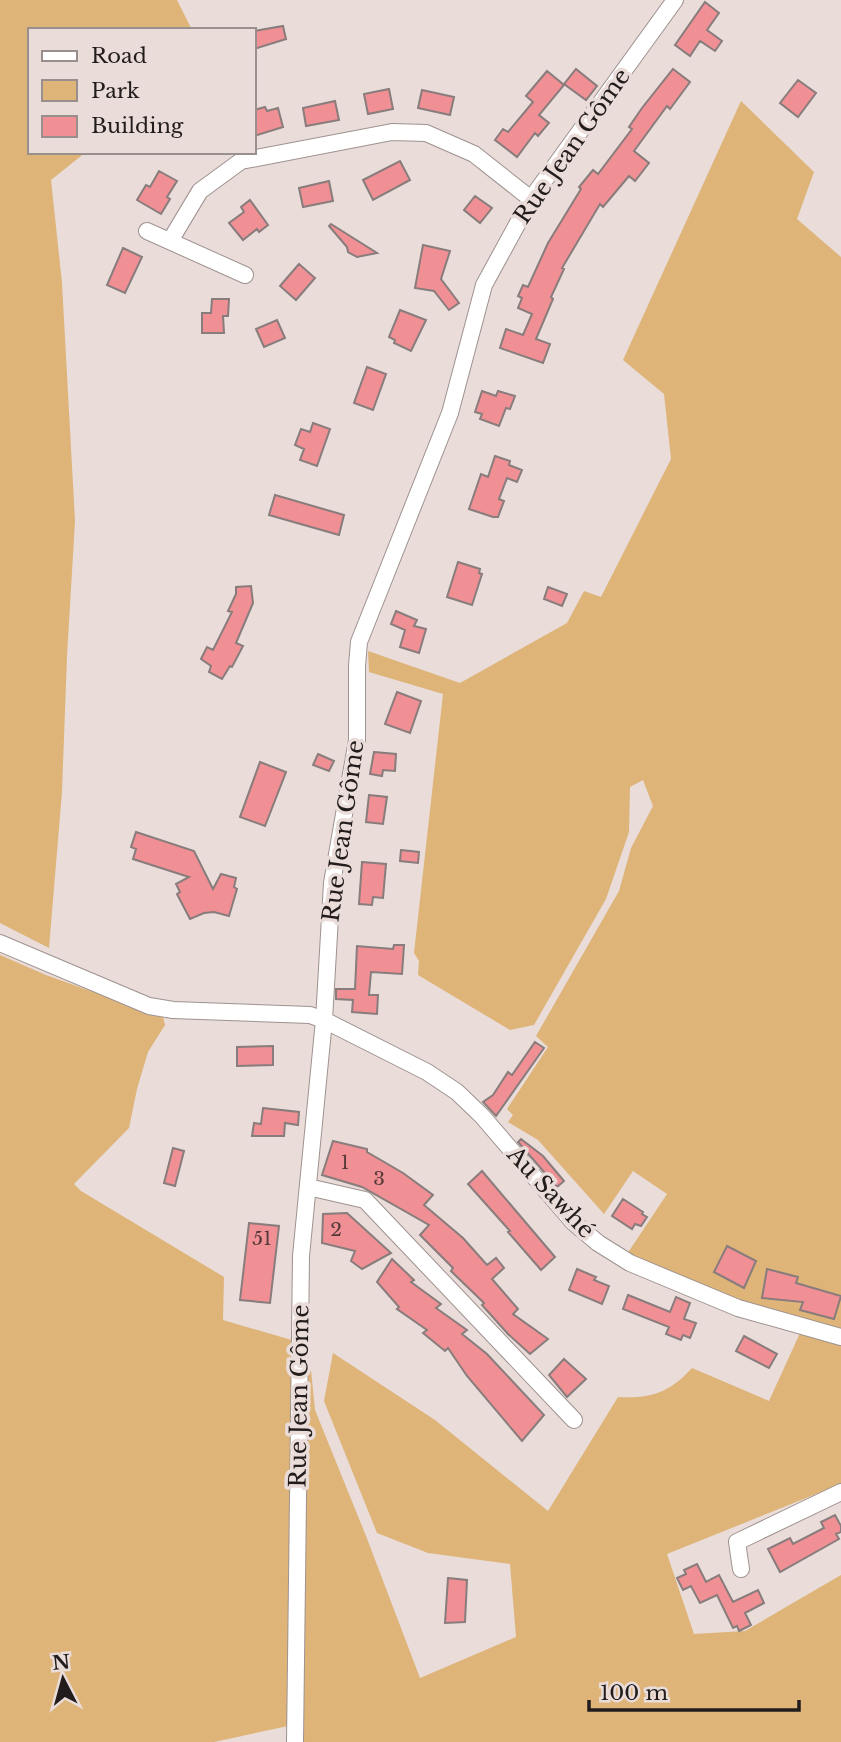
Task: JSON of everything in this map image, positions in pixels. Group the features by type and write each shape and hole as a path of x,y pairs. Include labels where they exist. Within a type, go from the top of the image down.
{"street":[{"name":"Rue Jean Gôme","path":"295,1742 301,1256 324,1020 334,862 357,740 359,642 450,412 484,285 531,199 675,0"},
{"path":"170,242 200,191 241,160 392,132 426,133 474,154 531,199"},
{"path":"147,231 245,275"},
{"name":"Au Sawhé","path":"0,943 149,1006 173,1010 310,1015 324,1020 427,1072 457,1092 482,1116 573,1222 598,1243 629,1263 738,1308 841,1337"},
{"path":"308,1187 365,1200 574,1420"},
{"path":"741,1569 737,1542 841,1492"}],"green space":[{"path":"0,0 177,0 191,28 28,28 28,154 84,154 51,180 62,283 75,521 62,792 49,948 0,923"},
{"path":"741,101 814,172 797,219 841,257 841,1332 743,1307 627,1254 667,1194 633,1171 604,1214 538,1140 508,1122 513,1115 507,1109 548,1047 536,1036 619,891 631,848 653,806 643,780 630,787 629,832 606,899 534,1025 510,1030 418,975 419,961 414,953 443,694 369,672 368,651 460,683 567,623 584,591 601,597 671,459 664,394 623,360"},
{"path":"0,955 46,975 163,1017 165,1025 148,1052 129,1128 74,1184 81,1191 224,1277 223,1320 295,1341 296,1479 288,1574 288,1726 214,1742 0,1742"},
{"path":"800,1333 841,1345 841,1484 667,1554 694,1634 745,1631 841,1575 841,1742 301,1742 302,1570 307,1431 305,1368 311,1370 315,1410 420,1678 516,1637 510,1564 428,1553 377,1533 324,1401 333,1353 435,1420 548,1511 618,1397 641,1397 660,1392 676,1383 692,1368 769,1401"}],"building":[{"path":"705,2 719,13 707,30 722,41 715,51 700,41 690,56 675,45"},
{"path":"283,26 286,39 256,48 256,31"},
{"path":"576,69 597,86 586,100 564,84"},
{"path":"673,69 690,82 670,109 667,106 634,151 649,163 635,181 629,176 603,207 600,204 562,268 564,269 536,339 550,344 543,363 500,348 506,329 523,335 532,314 518,308 522,298 518,296 523,285 528,287 548,243 581,189 579,187 593,170 598,174 632,129 629,127 642,108"},
{"path":"547,71 564,85 539,115 549,123 538,136 535,133 517,157 495,140 503,129 508,132 533,102 526,96"},
{"path":"798,80 816,93 798,117 780,103"},
{"path":"389,89 393,109 368,114 364,94"},
{"path":"422,90 454,97 450,115 418,108"},
{"path":"335,101 339,120 306,126 303,108"},
{"path":"265,107 267,111 278,108 283,127 256,135 256,109"},
{"path":"400,161 410,180 373,200 363,180"},
{"path":"159,171 177,181 161,214 137,200 146,185 150,187"},
{"path":"329,181 333,201 303,207 299,188"},
{"path":"475,196 492,208 480,223 464,210"},
{"path":"250,200 268,225 259,232 257,229 243,240 229,223 244,212 241,207"},
{"path":"331,224 377,253 357,257 348,252 347,247 329,226"},
{"path":"423,245 450,251 441,279 459,303 449,310 434,291 415,288"},
{"path":"123,248 142,257 125,293 107,285"},
{"path":"299,264 315,278 296,300 280,286"},
{"path":"212,299 229,299 228,316 223,316 224,333 202,333 202,313 211,313"},
{"path":"400,310 426,320 411,351 394,343 395,340 389,337"},
{"path":"277,320 285,338 264,347 256,329"},
{"path":"367,367 386,374 373,410 354,403"},
{"path":"482,391 496,396 498,391 515,396 510,409 506,408 499,426 480,419 482,414 475,412"},
{"path":"313,423 330,429 317,466 300,460 304,449 295,445 301,429 310,432"},
{"path":"495,456 510,461 509,465 522,470 517,482 507,478 499,499 504,501 498,517 469,509 481,474 488,477"},
{"path":"275,495 344,515 339,535 269,515"},
{"path":"458,562 480,569 479,573 482,574 472,605 447,597"},
{"path":"251,586 253,603 236,643 243,646 222,679 209,672 211,666 201,659 207,647 213,650 232,612 228,611 236,594 236,587"},
{"path":"548,587 567,594 562,606 544,599"},
{"path":"396,611 417,620 414,626 426,629 419,653 400,647 405,630 391,624"},
{"path":"397,692 421,701 410,733 385,724"},
{"path":"374,752 396,754 395,771 383,770 382,776 370,774"},
{"path":"318,754 334,761 329,771 313,765"},
{"path":"260,762 286,772 265,826 240,817"},
{"path":"369,795 387,797 383,824 366,822"},
{"path":"136,832 194,851 213,889 221,874 236,878 234,887 237,889 229,916 214,912 190,919 177,894 180,892 176,884 189,877 133,859 136,849 131,847"},
{"path":"401,850 419,852 418,863 400,861"},
{"path":"362,862 386,864 383,898 373,897 372,905 359,904"},
{"path":"394,945 404,945 402,974 371,972 369,995 378,995 377,1014 352,1012 353,1000 336,999 336,989 355,989 357,946 393,949"},
{"path":"535,1042 544,1048 496,1116 483,1102 493,1095 508,1072 512,1075"},
{"path":"273,1046 273,1065 237,1066 237,1047"},
{"path":"263,1108 299,1112 298,1125 285,1123 284,1136 252,1136 254,1123 261,1124"},
{"path":"521,1139 543,1156 564,1181 557,1187 518,1142"},
{"path":"333,1141 367,1149 367,1152 433,1195 424,1205 463,1238 487,1265 496,1258 504,1268 492,1279 518,1309 513,1314 548,1339 530,1354 508,1334 482,1305 484,1303 451,1271 453,1268 420,1235 429,1225 362,1187 322,1175"},
{"path":"173,1148 184,1151 175,1186 164,1183"},
{"path":"482,1171 555,1257 541,1270 468,1184"},
{"path":"623,1199 647,1217 641,1226 635,1224 632,1229 612,1216"},
{"path":"347,1213 391,1253 362,1269 351,1261 355,1251 322,1243 323,1214"},
{"path":"249,1223 279,1226 270,1303 240,1300"},
{"path":"727,1246 756,1261 744,1288 714,1272"},
{"path":"392,1259 414,1280 411,1282 441,1304 436,1308 467,1330 462,1334 487,1354 544,1415 522,1441 467,1376 448,1348 445,1351 423,1333 427,1330 397,1309 399,1307 377,1282"},
{"path":"577,1269 609,1286 602,1304 569,1290"},
{"path":"767,1269 798,1277 796,1283 841,1296 834,1319 800,1310 803,1302 762,1298"},
{"path":"628,1295 670,1312 676,1297 690,1303 684,1319 696,1323 690,1338 683,1335 681,1340 666,1334 669,1327 623,1309"},
{"path":"744,1336 777,1354 769,1368 736,1351"},
{"path":"564,1359 586,1379 567,1397 549,1375"},
{"path":"835,1515 841,1526 841,1532 836,1534 839,1539 780,1572 768,1549 790,1538 793,1544 824,1528 821,1522"},
{"path":"697,1564 706,1582 719,1575 733,1602 758,1590 764,1603 745,1613 751,1625 739,1631 737,1626 733,1628 717,1595 700,1603 691,1586 683,1590 677,1578 686,1574 684,1570"},
{"path":"448,1578 467,1580 465,1622 445,1623"}]}
